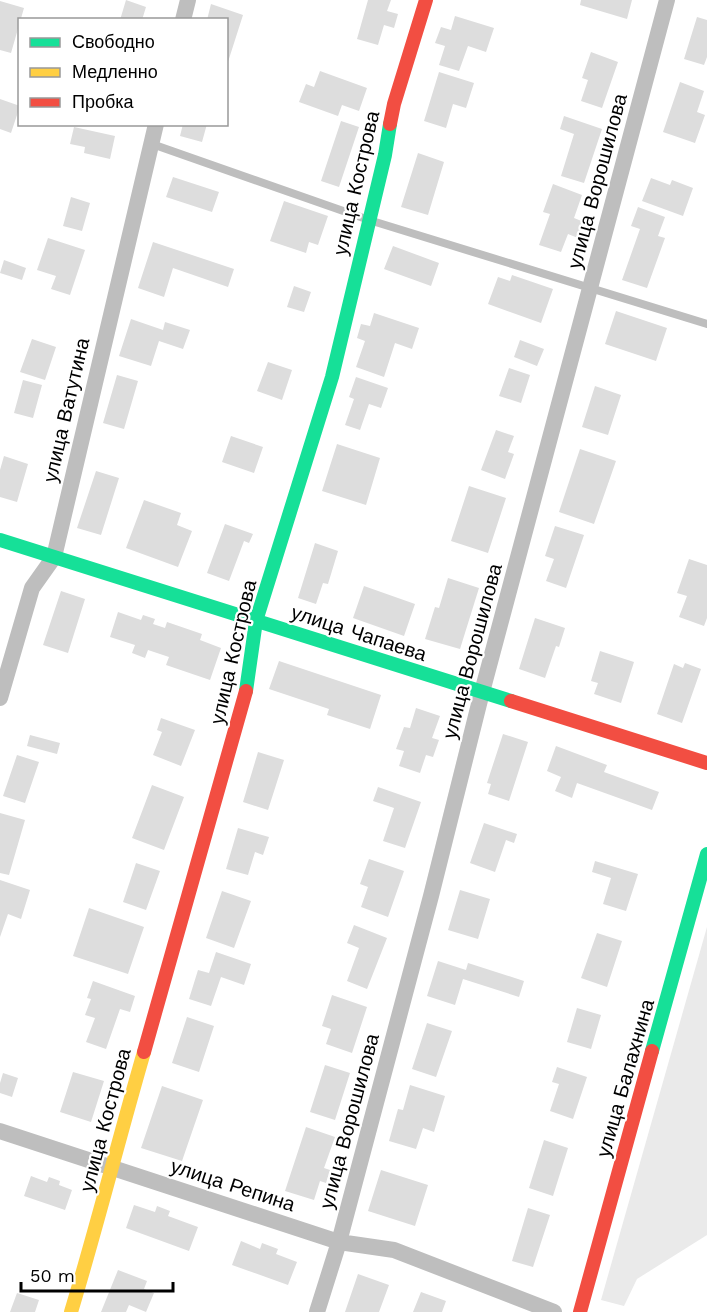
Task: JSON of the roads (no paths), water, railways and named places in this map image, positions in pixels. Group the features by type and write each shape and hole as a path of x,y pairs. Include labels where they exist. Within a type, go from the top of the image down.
{"street":[{"path":"184,18 188,0"},
{"name":"улица Кострова","path":"71,1312 245,700 256,621 332,376 385,154 394,104 426,0"},
{"name":"улица Ворошилова","path":"317,1312 339,1242 431,896 482,692 667,0"},
{"name":"улица Ватутина","path":"0,698 32,588 54,557 156,126"},
{"name":"улица Чапаева","path":"0,540 707,763"},
{"name":"улица Балахнина","path":"580,1312 707,854"},
{"name":"улица Репина","path":"0,1131 339,1242 394,1250 554,1312"}],"lane":[{"path":"152,144 369,220 590,290 707,324"}]}
